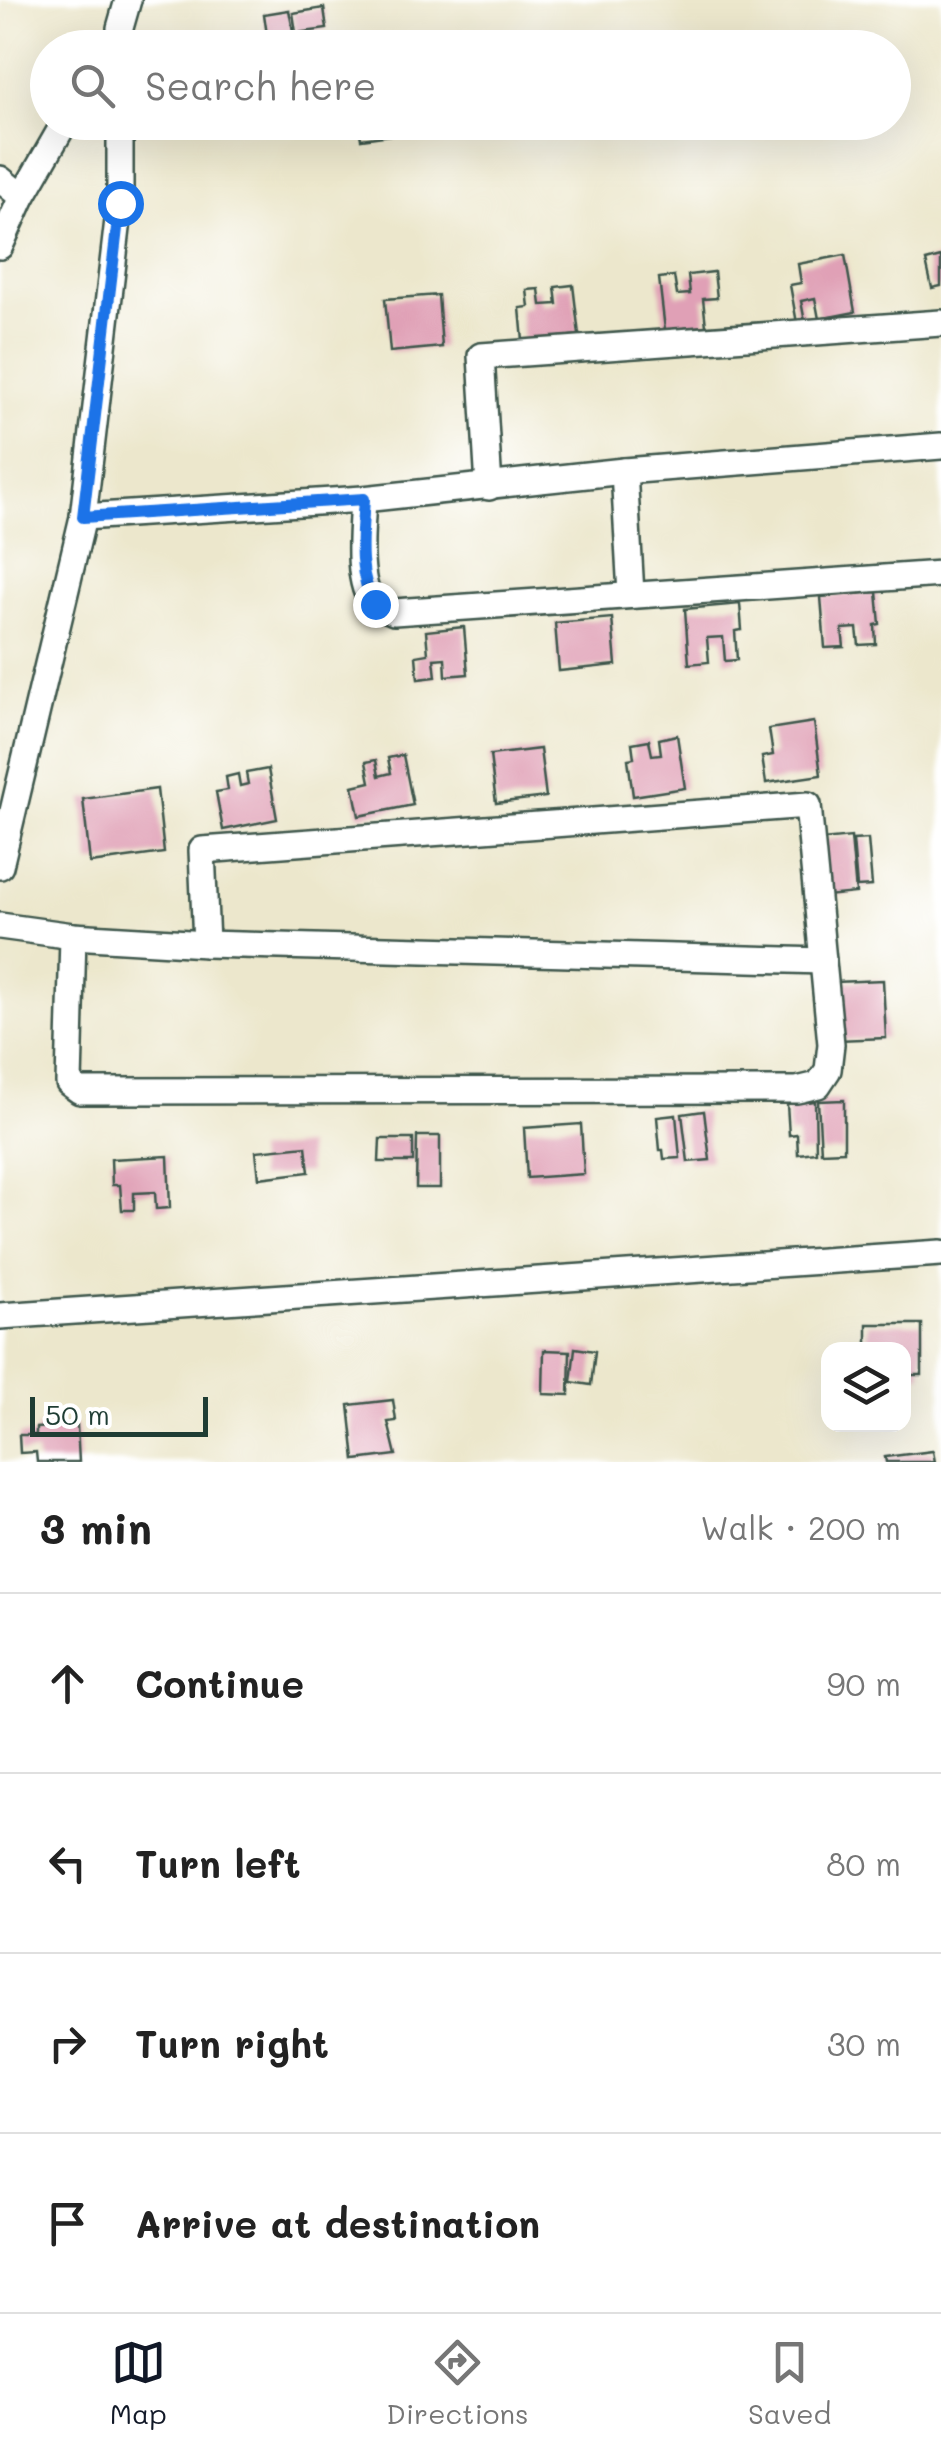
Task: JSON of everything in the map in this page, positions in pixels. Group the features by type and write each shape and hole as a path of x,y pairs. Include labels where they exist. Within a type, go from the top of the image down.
{"street":[{"path":"119,30 128,0"},
{"path":"0,246 55,140"},
{"path":"0,866 83,517 120,203 120,140"},
{"path":"0,179 22,197"},
{"path":"489,487 482,356 941,322"},
{"path":"83,517 364,499 624,471 941,446"},
{"path":"624,471 631,594"},
{"path":"364,499 362,565 366,591 375,604 394,612 941,574"},
{"path":"73,936 69,1083 80,1091 797,1090 818,1085 828,1070 831,1044 808,805 202,850 206,944"},
{"path":"0,926 73,936 206,944 823,961"},
{"path":"0,1316 941,1253"}],"building":[{"path":"324,8 327,29 296,30 293,13"},
{"path":"289,10 293,30 266,30 264,14"},
{"path":"845,255 855,312 819,319 815,298 801,301 805,322 797,323 790,285 801,283 798,264"},
{"path":"941,257 941,286 932,288 926,261"},
{"path":"714,272 717,298 703,299 706,326 665,330 659,278 674,276 677,295 690,294 688,275"},
{"path":"573,285 579,335 523,341 520,308 529,307 527,290 539,289 541,305 557,304 555,287"},
{"path":"438,295 442,347 390,352 385,299"},
{"path":"877,592 880,624 875,625 876,644 859,645 857,628 842,629 844,647 825,648 821,597"},
{"path":"740,604 742,630 735,631 737,660 725,661 723,637 707,638 709,662 689,664 685,609"},
{"path":"612,618 616,665 559,671 555,623"},
{"path":"464,627 468,674 446,676 445,658 434,659 436,677 418,679 416,656 428,654 426,631"},
{"path":"814,722 821,775 766,783 762,757 773,755 769,729"},
{"path":"677,735 685,788 633,796 628,759 634,758 632,743 649,740 652,755 661,754 659,739"},
{"path":"540,749 546,797 496,803 490,755"},
{"path":"403,755 413,805 359,816 353,786 370,782 366,762 376,760 379,776 391,773 388,758"},
{"path":"268,769 277,819 223,830 216,792 228,790 226,777 238,774 240,786 248,784 246,773"},
{"path":"157,789 164,853 90,863 83,799"},
{"path":"851,837 856,893 826,896 821,840"},
{"path":"868,839 872,886 857,887 853,840"},
{"path":"883,980 886,1038 838,1040 835,982"},
{"path":"844,1100 844,1151 821,1152 818,1101"},
{"path":"815,1101 816,1152 798,1154 797,1134 789,1135 787,1104"},
{"path":"704,1111 710,1160 688,1162 682,1114"},
{"path":"676,1115 680,1158 664,1159 657,1117"},
{"path":"581,1124 584,1174 527,1178 524,1128"},
{"path":"417,1136 440,1136 440,1188 416,1188"},
{"path":"380,1139 413,1139 413,1162 379,1162"},
{"path":"306,1146 309,1172 259,1178 256,1151"},
{"path":"168,1156 170,1208 156,1209 155,1192 134,1193 134,1210 122,1210 120,1185 112,1185 111,1159"},
{"path":"867,1324 922,1324 922,1375 911,1375 911,1342 867,1342"},
{"path":"575,1348 595,1351 591,1385 571,1382"},
{"path":"544,1350 570,1351 569,1395 543,1394"},
{"path":"393,1400 396,1421 388,1422 396,1455 355,1460 349,1405"},
{"path":"77,1425 79,1462 37,1462 36,1452 20,1453 19,1435 36,1435 36,1428"},
{"path":"933,1451 935,1462 886,1462 885,1457"}],"route":[{"path":"120,203 83,517 364,499 362,565 366,591 375,604"}]}
